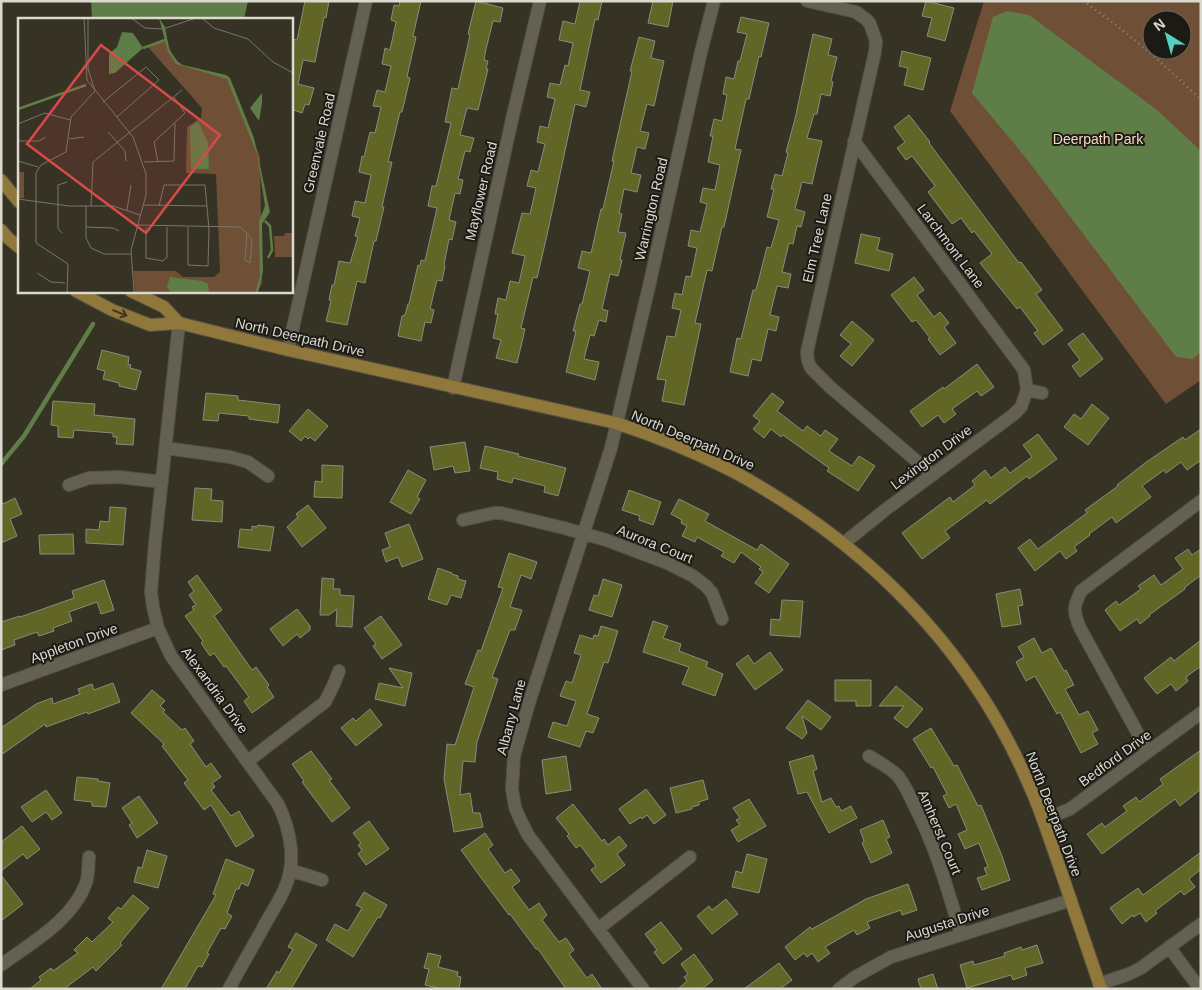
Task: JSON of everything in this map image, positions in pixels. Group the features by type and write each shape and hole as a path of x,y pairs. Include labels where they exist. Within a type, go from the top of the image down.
{"street":[{"name":"Greenvale Road","path":"288,350 366,1"},
{"name":"Mayflower Road","path":"453,388 540,1"},
{"name":"Warrington Road","path":"616,424 714,1"},
{"name":"Elm Tree Lane","path":"807,1 856,12 867,20 875,22 876,41 807,352 808,361 811,368 830,388 933,475"},
{"name":"Larchmont Lane","path":"854,141 1024,370 1027,390"},
{"path":"1,180 18,201"},
{"path":"1,230 18,246"},
{"name":"North Deerpath Drive","path":"78,292 112,310 150,325 179,323 288,350 616,424 645,433 729,469 807,516 844,544 914,607 936,632 980,691 1011,746 1029,784 1100,986"},
{"path":"133,292 164,307 179,323"},
{"name":"Alexandria Drive","path":"179,323 155,544 151,592 153,607 158,628 171,656 278,804 290,837 290,870 285,889 229,989"},
{"name":"Lexington Drive","path":"844,544 885,510 1013,415 1022,407 1027,390"},
{"path":"1027,390 1042,393"},
{"name":"Albany Lane","path":"616,424 611,448 514,756 512,789 515,807 528,835 643,989"},
{"path":"166,448 230,457 248,462 268,476"},
{"path":"69,485 89,478 119,477 162,482"},
{"path":"1148,752 1080,628 1074,614 1074,605 1081,591 1201,502"},
{"name":"Aurora Court","path":"463,520 501,513 606,540 667,563 694,576 706,586 712,593 722,619"},
{"name":"Appleton Drive","path":"1,685 158,628"},
{"path":"248,761 325,702 339,671"},
{"name":"Bedford Drive","path":"1043,820 1070,809 1201,713"},
{"name":"Amherst Court","path":"869,756 886,766 896,775 903,784 925,826 944,877 961,934"},
{"path":"1,965 45,933 64,917 76,903 87,882 89,856"},
{"path":"598,929 690,857"},
{"path":"290,870 322,880"},
{"name":"Augusta Drive","path":"839,989 855,977 891,957 1071,900"},
{"path":"1100,986 1142,968 1201,924"},
{"path":"1169,947 1200,989"}],"path":[{"path":"1083,1 1102,14 1164,65 1201,100"}],"green space":[{"name":"Deerpath Park","path":"984,1 1201,1 1201,380 1166,404 950,111"}],"shaded area":[{"path":"91,1 248,1 244,18 92,18"},
{"path":"1007,11 1029,15 1157,110 1201,151 1201,352 1193,359 1176,357 1026,158 972,93 993,17"}],"building":[{"path":"305,1 329,1 315,62 303,60 298,84 314,88 309,105 305,104 302,113 292,109 292,39 297,40"},
{"path":"400,1 421,1 413,36 416,37 407,77 410,78 388,162 392,162 382,207 384,207 365,283 357,281 347,325 326,321 331,301 329,300 332,285 334,285 339,261 350,263 358,237 355,236 360,218 352,216 355,201 365,203 371,175 359,172 370,132 375,133 381,107 373,106 377,90 385,92 391,66 382,64 385,48 390,50 396,22 391,20 394,5 399,6"},
{"path":"476,1 503,8 500,22 493,21 486,49 484,60 488,61 486,69 488,69 478,110 467,108 460,135 474,138 470,152 465,151 458,179 463,180 460,194 455,193 449,220 456,222 452,240 449,239 442,281 437,280 430,309 434,310 431,323 425,322 421,341 398,336 402,316 405,315 409,304 418,265 420,266 421,260 425,261 437,208 428,206 432,186 436,186 451,123 445,122 452,88 458,89"},
{"path":"580,1 602,1 598,20 595,19 580,90 590,92 586,107 575,104 537,278 533,277 521,328 525,329 517,363 496,358 501,340 493,338 498,314 495,314 498,298 506,300 510,281 519,283 525,256 512,253 522,213 530,214 536,188 527,186 531,170 538,172 545,144 537,142 540,126 548,128 555,99 547,97 550,83 560,85 565,65 568,66 573,43 559,40 563,21 575,24"},
{"path":"653,1 673,1 668,27 648,23"},
{"path":"926,1 954,8 945,41 927,36 932,18 922,16"},
{"path":"741,17 769,23 749,99 746,99 735,149 741,150 724,227 722,227 712,271 707,270 695,323 701,324 684,405 662,401 666,380 657,379 667,336 675,337 681,310 672,308 675,293 682,295 686,276 691,277 697,248 688,246 691,230 700,232 707,204 700,202 703,188 715,190 720,165 708,162 713,136 710,136 714,119 722,121 727,95 723,94 726,77 734,79 738,61 740,61 747,34 737,32"},
{"path":"813,34 832,39 828,55 837,57 831,81 833,82 830,96 821,94 817,114 814,114 807,138 822,141 812,184 802,182 795,209 805,212 801,227 797,226 793,244 789,243 782,272 791,274 788,288 777,286 770,315 779,317 776,331 768,329 761,361 752,359 748,376 730,372 737,338 741,339 753,290 756,290 767,247 771,248 779,220 767,217 774,189 771,189 775,174 782,176"},
{"path":"639,37 655,41 651,58 664,61 654,106 647,104 640,131 649,133 645,149 637,147 631,173 641,175 637,192 624,189 619,213 622,214 618,232 626,233 618,276 610,274 602,309 608,311 606,322 599,320 594,336 590,335 584,359 599,362 595,380 566,372 576,331 573,331 590,271 578,268 582,251 591,253 601,209 603,209 632,71 630,71"},
{"path":"902,51 931,58 923,90 904,85 908,68 899,66"},
{"path":"909,115 1019,263 1021,262 1042,290 1036,294 1063,330 1043,345 1034,333 1038,331 1020,307 1017,309 980,263 992,254 961,218 952,224 928,192 935,186 912,156 906,160 897,148 905,142 894,127"},
{"path":"861,234 880,238 877,250 893,254 889,271 855,263"},
{"path":"914,277 924,290 917,295 934,317 940,312 949,323 944,327 956,343 940,355 916,320 912,322 891,295"},
{"path":"852,321 874,340 852,366 840,356 851,344 840,335"},
{"path":"1083,333 1103,359 1080,377 1072,366 1080,360 1068,344"},
{"path":"102,350 129,357 128,364 131,365 130,368 141,371 136,390 119,386 119,383 103,379 105,371 97,369"},
{"path":"977,364 994,387 981,396 977,391 952,409 956,414 944,423 938,415 922,427 910,411 943,387 944,389"},
{"path":"206,393 238,396 238,400 280,405 278,423 249,419 249,416 219,413 218,421 203,420"},
{"path":"772,393 784,402 777,411 803,431 807,426 821,436 825,430 838,439 829,451 852,466 859,456 875,466 858,491 827,471 829,468 783,435 781,437 771,429 764,438 753,429 760,421 753,416"},
{"path":"53,401 95,404 94,415 135,419 133,445 116,444 117,437 113,437 113,433 74,430 73,438 58,437 58,426 51,425"},
{"path":"1092,404 1109,418 1088,445 1064,427 1074,414 1081,419"},
{"path":"308,409 328,426 315,441 305,436 301,441 289,431"},
{"path":"1201,429 1201,460 1187,470 1181,462 1166,473 1164,470 1142,486 1151,497 1116,523 1112,517 1074,547 1077,551 1066,559 1060,551 1035,571 1018,548 1030,539 1038,549 1087,513 1085,510 1145,463 1183,437 1185,440"},
{"path":"1038,434 1057,459 1029,479 1027,476 990,504 987,500 945,531 950,538 922,559 902,533 950,497 953,502 975,485 972,481 985,470 991,478 1005,467 1010,473 1032,457 1023,445"},
{"path":"465,442 470,471 455,473 453,466 434,470 430,447"},
{"path":"485,446 566,468 558,496 544,492 545,486 513,478 512,483 497,479 498,472 480,468"},
{"path":"322,465 343,466 342,498 314,497 315,481 322,482"},
{"path":"408,470 426,480 417,497 420,499 411,514 390,502"},
{"path":"195,488 212,489 211,500 223,501 222,522 192,520"},
{"path":"629,490 661,502 653,525 639,520 640,516 622,510"},
{"path":"15,498 22,514 10,519 17,536 1,543 1,500 3,504"},
{"path":"679,499 709,514 705,521 757,550 761,544 789,564 769,593 755,583 763,572 759,569 761,567 741,552 734,563 721,556 724,552 697,537 695,542 682,536 687,526 681,523 682,520 671,514"},
{"path":"308,505 326,528 302,547 287,527 298,517 296,514"},
{"path":"110,507 126,508 123,545 86,543 86,529 99,530 100,521 109,522"},
{"path":"409,524 423,559 402,567 398,557 386,562 382,550 390,547 385,533"},
{"path":"258,525 274,527 270,551 238,547 240,529 252,530 252,526 257,527"},
{"path":"73,534 74,554 40,554 39,535"},
{"path":"1188,549 1192,555 1201,549 1201,575 1140,624 1137,619 1120,631 1105,610 1116,601 1119,605 1141,589 1138,586 1154,575 1161,585 1183,569 1175,558"},
{"path":"509,553 537,562 531,579 521,575 510,607 522,610 515,630 510,630 492,677 498,679 477,742 475,762 463,761 460,795 470,793 473,813 480,813 483,827 454,832 444,779 447,744 455,745 474,687 465,684 478,650 481,651 503,588 498,587"},
{"path":"438,568 458,576 458,579 466,581 461,598 451,595 447,605 428,599"},
{"path":"197,575 222,610 214,616 252,670 256,667 269,685 267,687 274,697 252,713 244,701 249,697 214,653 210,656 201,643 203,641 185,616 194,610 192,607 196,605 189,595 194,591 188,582"},
{"path":"322,578 334,579 333,589 340,589 340,595 354,596 352,627 336,626 337,609 329,615 320,615"},
{"path":"603,579 622,585 612,617 589,610 594,595 598,596"},
{"path":"104,580 114,610 101,614 97,602 69,612 72,621 53,628 54,631 39,636 37,632 14,640 15,645 1,650 1,622 74,598 72,591"},
{"path":"1020,589 1023,605 1018,606 1021,624 1002,627 996,594"},
{"path":"782,600 803,601 800,637 770,635 771,619 780,620"},
{"path":"297,609 310,626 310,630 300,638 297,634 283,646 270,629"},
{"path":"381,616 402,645 382,659 373,646 376,644 364,628"},
{"path":"653,621 668,626 663,638 681,644 679,651 708,662 706,667 723,674 715,696 682,684 689,667 643,652"},
{"path":"601,626 618,631 608,663 604,662 587,714 599,718 593,733 586,731 580,747 548,737 553,722 567,726 576,701 560,696 566,681 572,683 581,655 574,653 580,635 593,639 594,635 598,636"},
{"path":"1034,638 1042,653 1051,648 1074,685 1065,689 1079,715 1088,711 1098,730 1092,733 1098,744 1081,753 1060,712 1057,714 1035,676 1026,681 1016,662 1024,657 1018,647"},
{"path":"1201,640 1201,666 1186,677 1188,681 1176,691 1171,684 1157,694 1144,678 1171,657 1174,661"},
{"path":"770,652 783,670 755,690 736,664 748,655 754,664"},
{"path":"389,668 412,673 405,706 375,699 379,683 403,688"},
{"path":"835,680 871,680 871,706 856,706 856,701 835,701"},
{"path":"113,683 120,702 46,727 45,724 1,755 1,728 36,704 52,698 53,704 80,694 78,689 92,684 94,690"},
{"path":"896,686 923,709 907,728 894,718 904,706 879,706"},
{"path":"152,690 165,701 160,706 165,710 163,712 182,730 185,728 194,741 190,744 206,767 211,763 221,777 212,783 215,787 211,790 231,816 239,811 254,836 236,847 211,805 204,810 184,783 188,780 162,746 164,744 131,713"},
{"path":"808,700 831,717 821,730 802,716 807,733 802,739 786,728"},
{"path":"370,709 382,725 356,746 341,728 353,718 356,721"},
{"path":"931,728 954,766 957,765 978,806 981,805 1010,880 982,890 977,878 987,875 984,868 988,867 979,843 965,849 958,834 967,830 956,804 949,808 943,796 947,794 933,767 931,768 913,739"},
{"path":"1201,750 1201,789 1180,806 1175,799 1102,854 1087,834 1102,823 1105,827 1127,811 1123,806 1136,797 1139,802 1163,784 1160,779"},
{"path":"311,751 332,779 329,780 350,808 332,822 302,782 304,781 292,764"},
{"path":"813,755 817,769 813,771 822,802 831,798 836,807 839,806 841,811 851,806 857,818 829,833 807,792 798,794 789,762"},
{"path":"566,756 571,790 546,794 542,760"},
{"path":"77,777 98,779 98,781 110,783 106,807 92,806 92,802 74,800"},
{"path":"703,780 708,799 699,802 699,805 692,807 692,809 676,813 670,788"},
{"path":"646,789 666,815 654,824 647,815 630,824 619,809"},
{"path":"46,790 62,813 52,820 46,812 32,822 21,807"},
{"path":"139,796 158,823 137,838 129,825 132,823 122,808"},
{"path":"749,799 766,826 738,842 731,830 740,825 736,820 740,818 733,808"},
{"path":"573,804 602,841 604,839 608,845 619,836 627,846 617,854 625,865 601,883 591,870 596,866 580,845 576,848 567,836 569,834 556,818"},
{"path":"883,820 890,837 886,839 892,853 871,863 862,843 864,841 860,830"},
{"path":"369,821 389,849 366,865 358,854 362,850 358,845 361,843 353,833"},
{"path":"22,826 40,849 27,859 23,854 1,871 1,842"},
{"path":"485,833 493,845 488,849 505,873 511,869 520,881 512,887 529,910 539,903 547,915 542,920 559,942 566,938 574,950 569,954 587,978 592,974 602,989 566,989 538,949 536,949 482,879 461,850"},
{"path":"147,850 167,856 158,888 134,882 138,867 142,868"},
{"path":"1201,852 1201,869 1189,879 1195,887 1184,895 1181,891 1155,911 1157,913 1146,922 1140,913 1134,917 1133,915 1122,924 1110,908 1138,888 1143,895"},
{"path":"747,854 767,859 759,893 732,887 736,871 742,873"},
{"path":"226,859 254,870 248,886 241,883 239,889 236,889 227,913 232,916 225,929 221,928 207,953 209,954 202,967 198,966 185,989 161,989 216,895 213,894"},
{"path":"1,875 23,904 1,921"},
{"path":"908,884 917,910 902,915 901,910 867,922 870,928 857,935 854,930 825,947 830,953 818,962 812,953 807,957 804,953 795,960 785,947 810,927 812,929 866,899"},
{"path":"364,892 387,905 353,957 326,940 335,924 348,931 362,908 356,905"},
{"path":"133,895 149,908 120,943 122,945 96,971 93,967 64,989 30,989 41,980 39,977 51,968 53,971 78,953 74,950 87,937 92,942 113,922 108,918 118,907 121,909"},
{"path":"726,899 738,914 712,934 697,916 709,906 712,910"},
{"path":"661,922 682,949 663,964 654,952 657,950 645,934"},
{"path":"296,933 317,945 291,989 266,989 277,971 279,973 293,949 288,947"},
{"path":"1037,945 1043,963 1025,968 1027,975 1013,980 1011,975 967,988 960,965 973,961 974,965 1005,956 1004,953 1021,947 1022,950"},
{"path":"428,953 441,956 438,967 458,972 457,976 461,977 459,989 442,989 425,985 429,969 424,968"},
{"path":"694,954 713,980 702,989 678,989 687,981 684,977 688,974 681,964"},
{"path":"779,963 792,980 780,989 744,989"},
{"path":"933,974 938,989 921,989 918,979"}],"waterway":[{"path":"1,464 24,436 93,324"}]}
